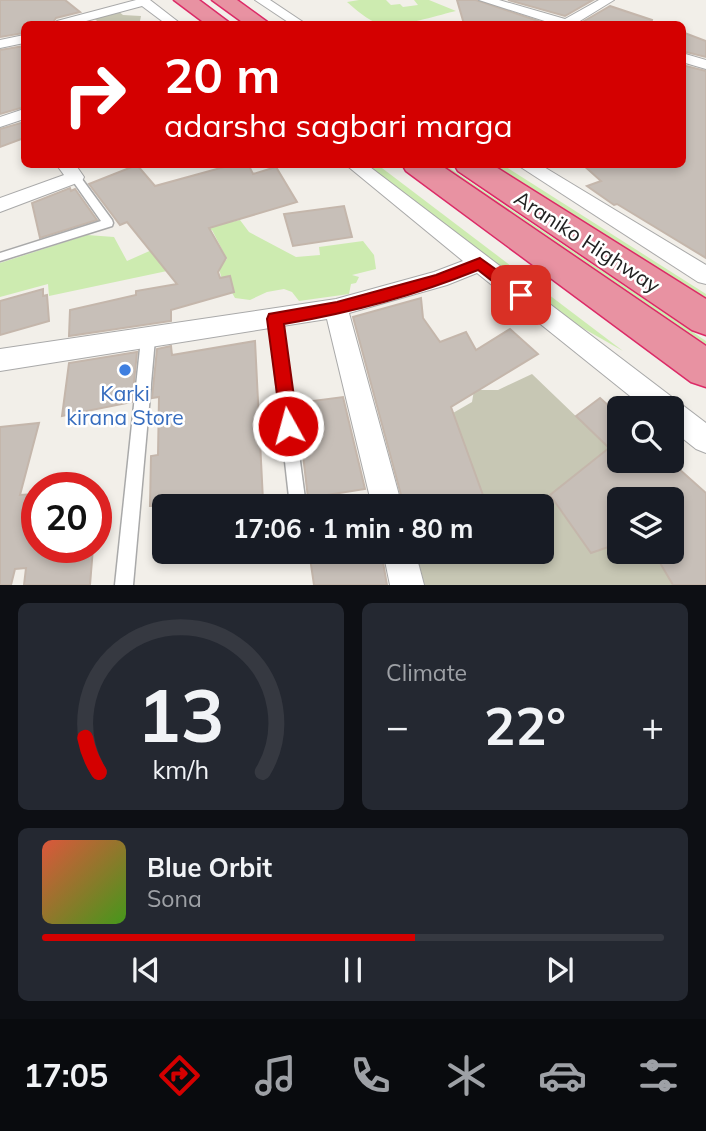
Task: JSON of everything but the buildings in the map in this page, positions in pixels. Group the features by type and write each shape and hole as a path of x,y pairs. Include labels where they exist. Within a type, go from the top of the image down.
{"highway":[{"path":"185,0 216,21"},
{"path":"223,0 254,21"},
{"name":"Araniko Highway","path":"423,168 706,369"},
{"name":"Araniko Highway","path":"474,168 706,319"}],"street":[{"path":"261,0 294,21"},
{"path":"485,0 557,21"},
{"path":"572,21 608,0"},
{"path":"73,21 143,1 170,21"},
{"path":"0,44 21,40"},
{"path":"686,58 706,65"},
{"path":"0,122 21,115"},
{"path":"359,168 650,396"},
{"path":"531,168 704,273"},
{"path":"0,205 70,171"},
{"path":"0,360 337,309 439,279 480,263"},
{"path":"337,309 384,494"},
{"path":"684,423 706,440"},
{"path":"401,564 407,585"}],"lane":[{"path":"0,257 108,223 70,171"},
{"path":"275,319 297,494"},
{"path":"124,585 148,339"}],"shaded area":[{"path":"118,11 123,15 141,16 140,21 97,21 92,17"},
{"path":"532,374 607,446 607,450 552,494 483,494 453,413 472,402 474,390 498,390"},
{"path":"554,502 591,553 607,547 607,564 661,564 673,585 417,585 411,564 554,564"}],"green space":[{"path":"386,0 391,5 400,4 403,7 418,5 414,0 429,0 456,11 414,21 373,21 347,2"},
{"path":"367,168 382,168 623,351 558,314"},
{"path":"436,168 449,168 706,341 706,355"},
{"path":"494,168 508,168 706,294 706,305"},
{"path":"240,220 249,232 296,257 320,255 319,247 363,241 374,255 376,269 352,275 359,277 356,283 351,284 349,294 299,301 292,292 284,289 267,292 250,300 235,298 231,291 225,289 218,266 227,259 212,230 201,232 167,271 49,296 48,284 0,297 0,263 87,235 114,237 127,261 199,229"}],"place":[{"name":"Karki kirana Store","path":"125,370"}],"route":[{"path":"288,426 275,319 337,309 439,279 480,263 521,295"}]}
